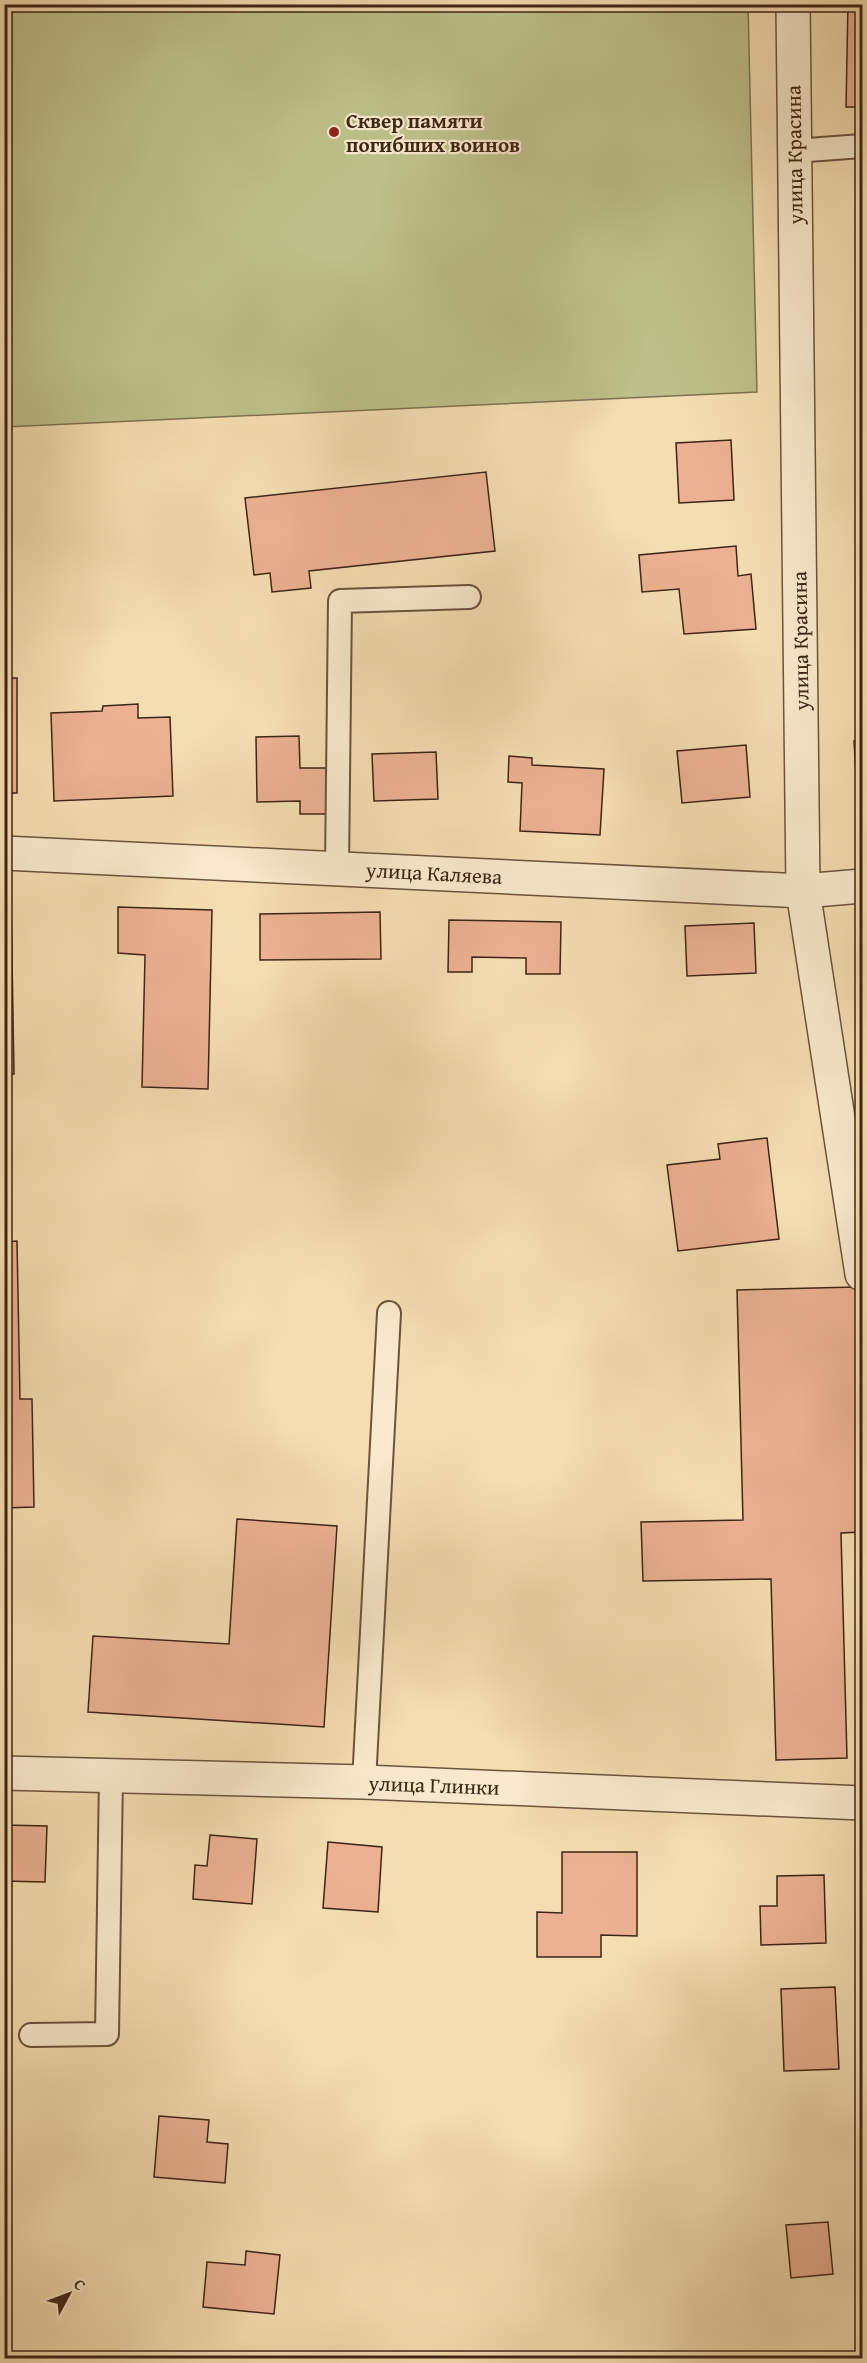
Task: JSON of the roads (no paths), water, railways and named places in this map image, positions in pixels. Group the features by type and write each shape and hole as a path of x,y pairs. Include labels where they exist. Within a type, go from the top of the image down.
{"street":[{"name":"улица Красина","path":"792,4 803,891 862,1274"},
{"name":"улица Каляева","path":"4,853 803,891 862,886"},
{"name":"улица Глинки","path":"4,1773 363,1782 862,1803"}],"lane":[{"path":"794,151 862,146"},
{"path":"337,868 340,601 469,597"},
{"path":"363,1782 389,1313"},
{"path":"30,2035 107,2034 111,1776"}],"place":[{"name":"Сквер памяти погибших воинов","path":"334,132"}]}
